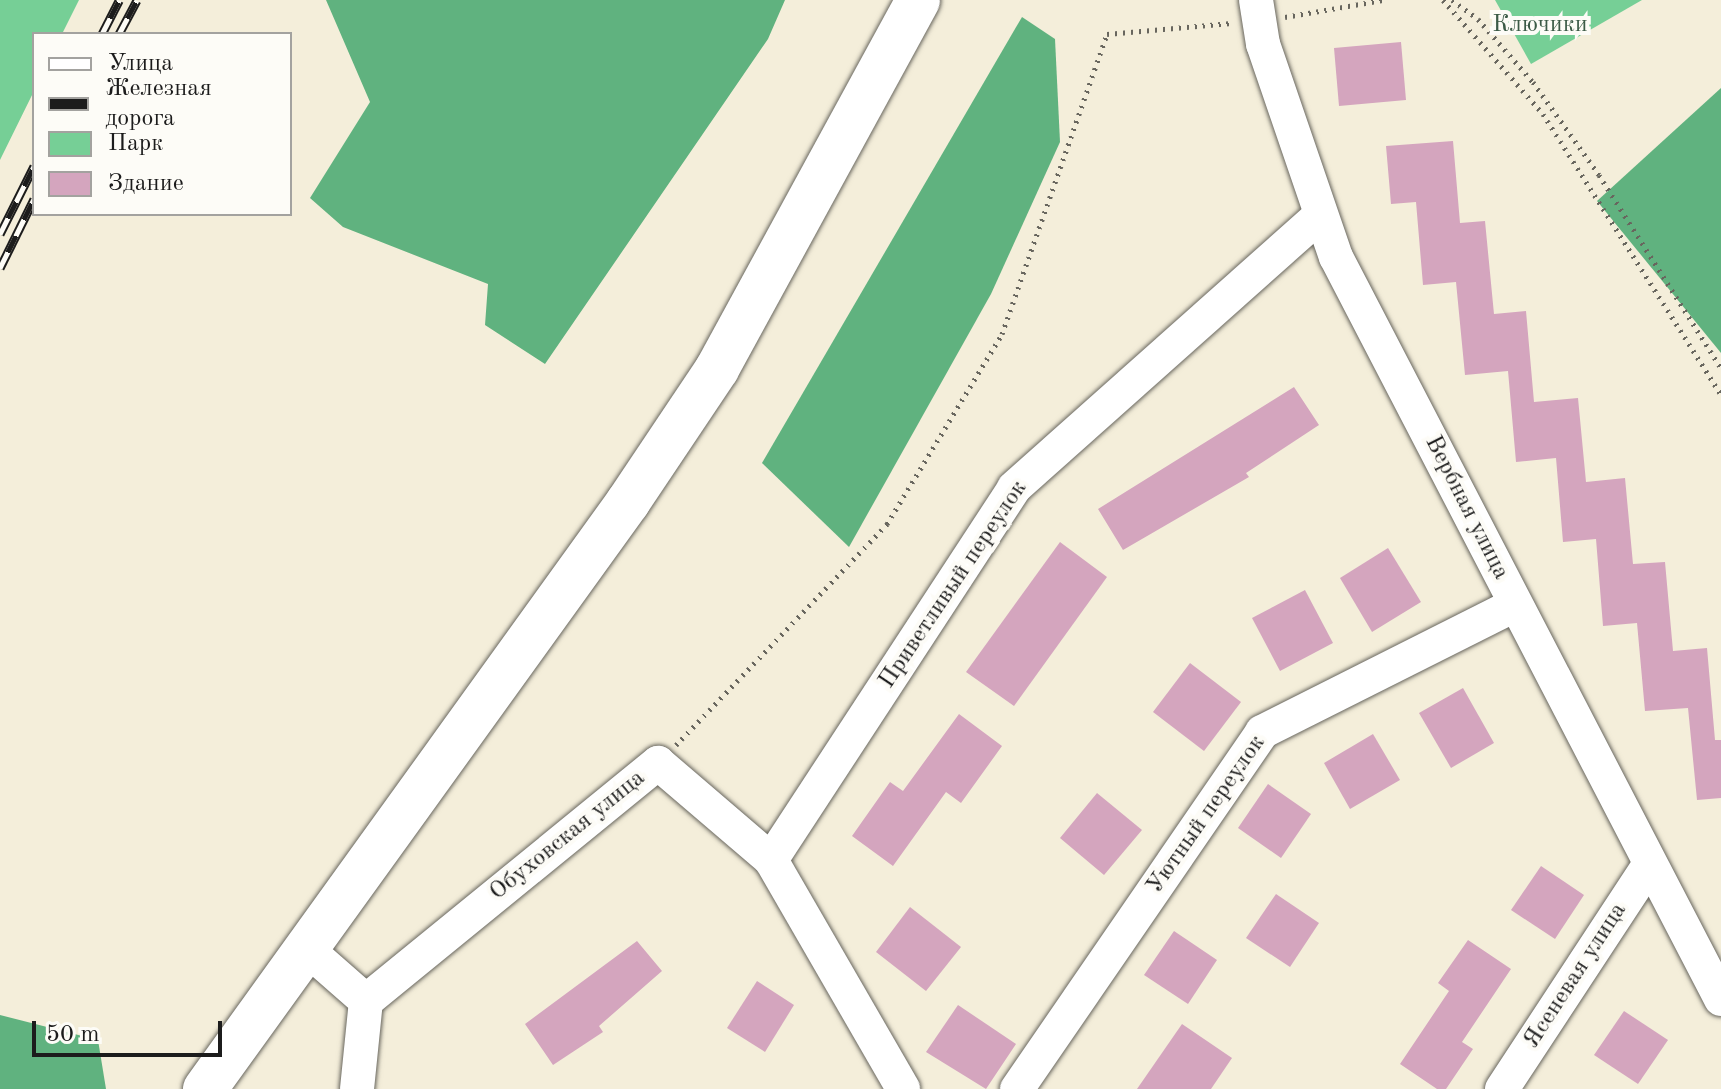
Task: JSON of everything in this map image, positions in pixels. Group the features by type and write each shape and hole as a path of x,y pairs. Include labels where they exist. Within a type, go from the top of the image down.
{"main road":[{"path":"205,1089 308,950 717,369 918,0"}],"street":[{"name":"Вербная улица","path":"1257,10 1319,216 1515,605 1721,999"},
{"name":"Приветливый переулок","path":"771,860 1014,488 1319,216"},
{"name":"Уютный переулок","path":"1017,1089 1262,732 1515,605"},
{"name":"Обуховская улица","path":"366,1001 658,763 771,860 903,1089"},
{"name":"Ясеневая улица","path":"1502,1089 1650,864"},
{"path":"308,950 366,1001 357,1089"}],"path":[{"path":"658,763 887,524 1002,334 1107,34 1257,10 1383,0"},
{"path":"1443,0 1543,114 1721,394"},
{"path":"1452,0 1478,19 1533,82 1599,175 1721,368"}],"green space":[{"path":"0,0 79,0 63,32 32,32 32,95 0,160"},
{"path":"326,0 785,0 768,39 545,364 485,325 488,284 343,227 310,198 370,102"},
{"name":"Ключики","path":"1495,0 1642,0 1531,64"},
{"path":"1022,17 1055,39 1060,142 991,294 849,547 762,463"},
{"path":"1721,88 1721,353 1597,201"},
{"path":"0,1015 98,1040 106,1089 0,1089"}],"building":[{"path":"1401,42 1406,100 1339,106 1334,48"},
{"path":"1453,141 1460,223 1485,221 1494,314 1526,311 1534,402 1578,398 1586,482 1625,478 1633,564 1665,562 1673,651 1707,648 1715,740 1721,740 1721,798 1697,800 1688,708 1645,711 1637,623 1603,626 1596,539 1563,542 1556,458 1516,462 1508,371 1465,375 1456,282 1423,285 1416,202 1391,204 1386,146"},
{"path":"1294,387 1319,425 1246,473 1249,477 1123,550 1098,509"},
{"path":"1060,542 1107,577 1014,706 966,672"},
{"path":"1388,548 1421,602 1372,632 1340,578"},
{"path":"1305,590 1333,643 1280,671 1252,618"},
{"path":"1190,663 1241,702 1204,751 1153,712"},
{"path":"1463,688 1494,743 1451,768 1419,713"},
{"path":"959,714 1002,746 961,803 946,792 893,866 852,836 890,782 903,791"},
{"path":"1373,734 1400,780 1350,809 1324,763"},
{"path":"1268,784 1311,814 1281,858 1238,828"},
{"path":"1097,793 1142,830 1104,875 1060,838"},
{"path":"1541,866 1584,895 1555,939 1511,910"},
{"path":"1276,894 1319,923 1290,967 1246,938"},
{"path":"910,907 961,947 926,991 876,952"},
{"path":"1174,931 1217,960 1188,1004 1144,975"},
{"path":"1468,940 1511,969 1462,1042 1473,1049 1446,1089 1437,1089 1400,1064 1449,991 1438,983"},
{"path":"637,941 662,971 599,1026 603,1032 553,1065 525,1024"},
{"path":"757,981 794,1005 765,1052 727,1028"},
{"path":"958,1005 1016,1044 986,1089 926,1052"},
{"path":"1624,1011 1668,1040 1638,1084 1594,1055"},
{"path":"1182,1024 1232,1058 1211,1089 1137,1089"}],"railway":[{"path":"103,32 119,0"},
{"path":"120,32 137,0"},
{"path":"0,234 32,170"},
{"path":"0,268 32,203"}]}
